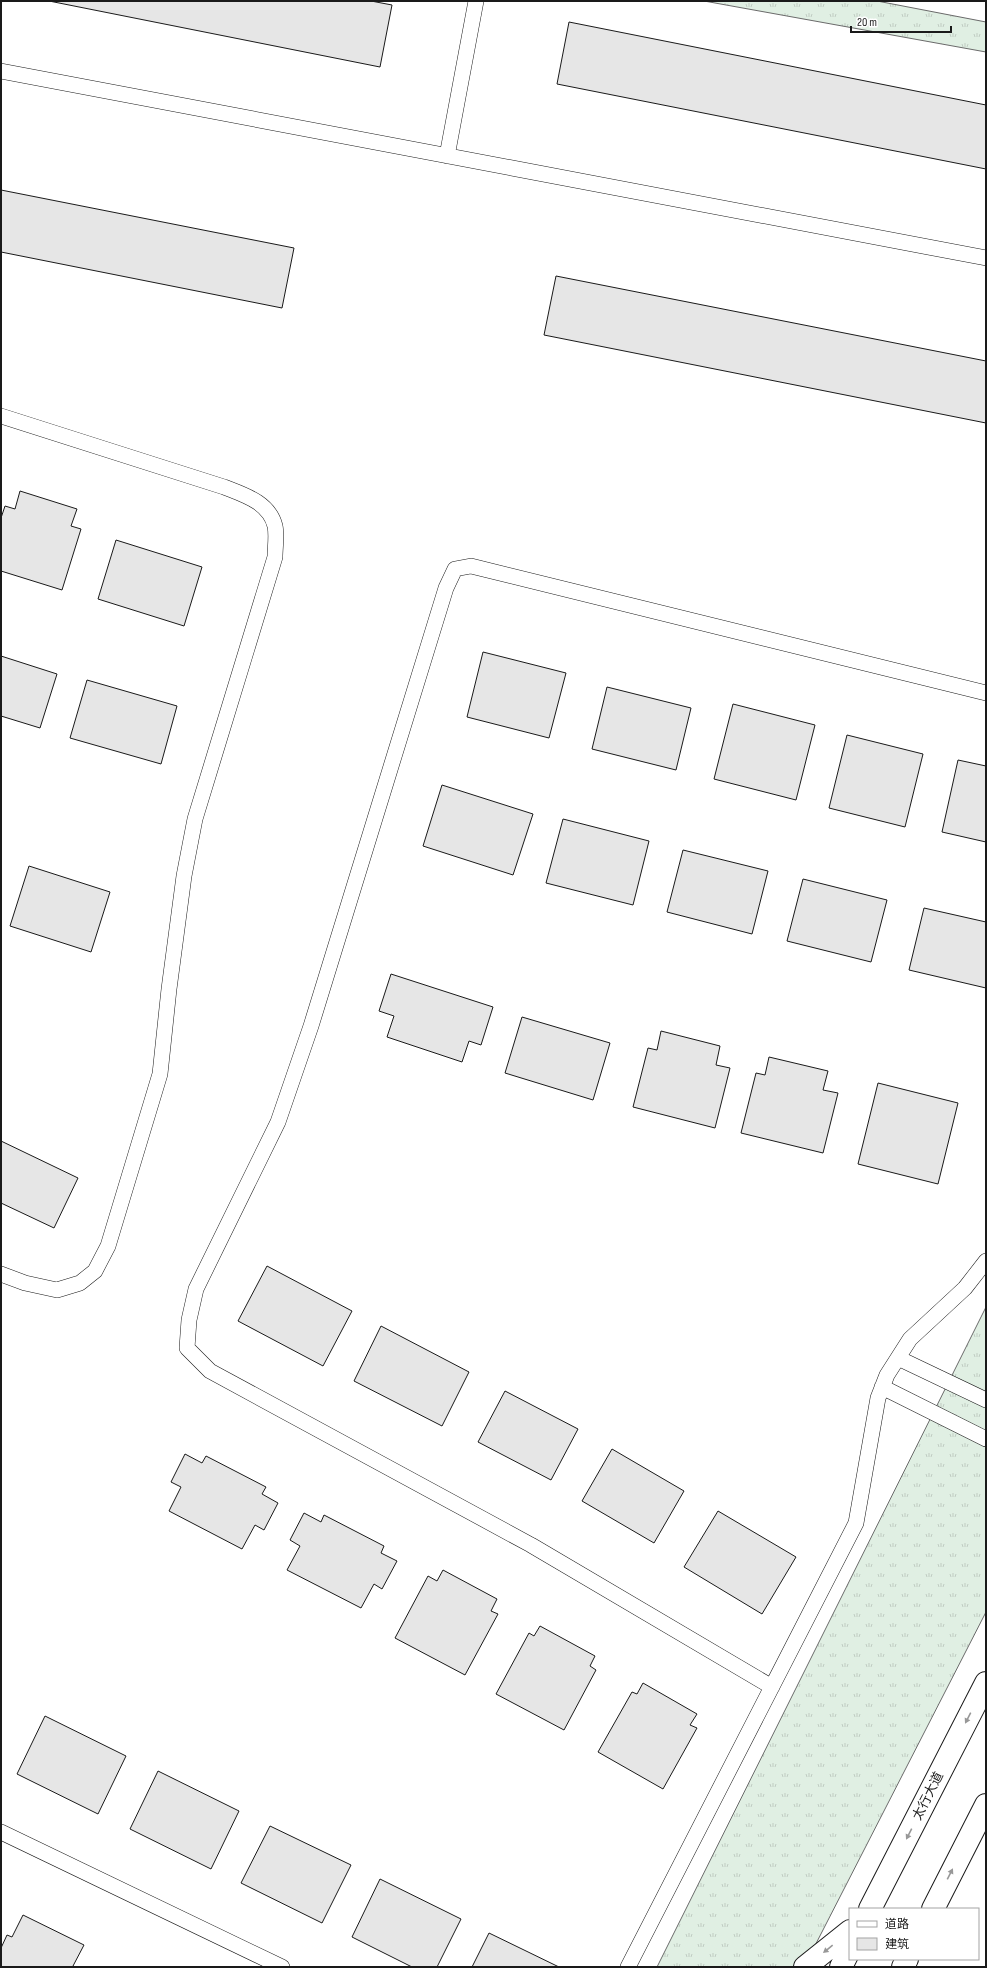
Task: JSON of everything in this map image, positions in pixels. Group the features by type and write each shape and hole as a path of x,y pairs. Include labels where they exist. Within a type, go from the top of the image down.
{"main road":[{"name":"太行大道","path":"871,1908 986,1683"},
{"path":"934,1908 986,1805"},
{"path":"805,1967 849,1932"},
{"path":"841,1967 849,1951"}],"lane":[{"path":"447,156 476,1"},
{"path":"1,71 986,258"},
{"path":"1,416 224,487 256,500 270,514 275,527 275,557 195,819 184,876 169,989 160,1074 108,1246 95,1270 80,1283 57,1290 25,1283 1,1274"},
{"path":"772,1687 524,1541 210,1371 187,1348 189,1320 196,1289 278,1122 311,1026 446,588 455,569 471,566 986,693"},
{"path":"628,1967 856,1523 878,1398 887,1375 910,1339 965,1288 986,1261"},
{"path":"898,1358 986,1400"},
{"path":"882,1387 986,1439"},
{"path":"1,1832 282,1967"}],"green space":[{"path":"704,1 877,1 986,22 986,52"},
{"path":"986,1307 986,1612 804,1967 657,1967"}],"building":[{"path":"49,1 371,1 392,5 380,67"},
{"path":"569,22 986,105 986,169 557,84"},
{"path":"1,190 294,248 282,308 1,252"},
{"path":"556,276 986,361 986,423 544,335"},
{"path":"20,491 77,509 71,526 81,529 62,590 1,571 1,518 5,506 15,509"},
{"path":"116,540 202,567 184,626 98,599"},
{"path":"483,652 566,673 549,738 467,717"},
{"path":"1,656 57,674 40,728 1,716"},
{"path":"87,680 177,706 161,764 70,738"},
{"path":"607,687 691,708 676,770 592,749"},
{"path":"733,704 815,725 796,800 714,779"},
{"path":"847,735 923,754 905,827 829,808"},
{"path":"958,760 986,766 986,842 942,832"},
{"path":"442,785 533,814 513,875 423,846"},
{"path":"563,819 649,841 633,905 546,883"},
{"path":"683,850 768,871 752,934 667,912"},
{"path":"29,866 110,892 91,952 10,926"},
{"path":"803,879 887,900 871,962 787,941"},
{"path":"924,908 986,922 986,988 909,970"},
{"path":"391,974 493,1007 481,1045 469,1041 462,1062 387,1037 394,1016 379,1011"},
{"path":"522,1017 610,1043 593,1100 505,1073"},
{"path":"661,1031 720,1046 716,1065 730,1068 715,1128 633,1107 648,1048 657,1050"},
{"path":"769,1057 828,1071 823,1090 838,1093 823,1153 741,1133 756,1073 765,1075"},
{"path":"878,1083 958,1103 938,1184 858,1164"},
{"path":"1,1141 78,1178 54,1228 1,1203"},
{"path":"267,1266 352,1311 323,1366 238,1321"},
{"path":"381,1326 469,1372 442,1426 354,1381"},
{"path":"505,1391 578,1429 551,1480 478,1442"},
{"path":"612,1449 684,1491 654,1543 582,1501"},
{"path":"185,1454 202,1463 206,1456 266,1487 262,1494 278,1503 264,1530 255,1525 242,1549 169,1511 181,1487 171,1482"},
{"path":"718,1511 796,1557 762,1614 684,1567"},
{"path":"304,1513 321,1522 324,1515 384,1546 381,1553 397,1561 382,1589 374,1584 361,1608 287,1570 300,1546 290,1540"},
{"path":"443,1570 497,1599 491,1611 498,1614 465,1675 395,1638 428,1576 437,1581"},
{"path":"540,1626 595,1656 590,1666 596,1670 564,1730 496,1694 529,1633 534,1636"},
{"path":"643,1683 697,1714 690,1725 697,1728 663,1789 598,1752 632,1692 637,1694"},
{"path":"45,1716 126,1756 98,1814 17,1774"},
{"path":"158,1771 239,1811 211,1869 130,1829"},
{"path":"270,1826 351,1865 322,1923 241,1883"},
{"path":"380,1879 461,1919 437,1967 412,1967 352,1937"},
{"path":"23,1915 84,1945 73,1966 75,1967 1,1967 1,1948 7,1935 12,1937"},
{"path":"489,1933 559,1967 472,1967"}]}
